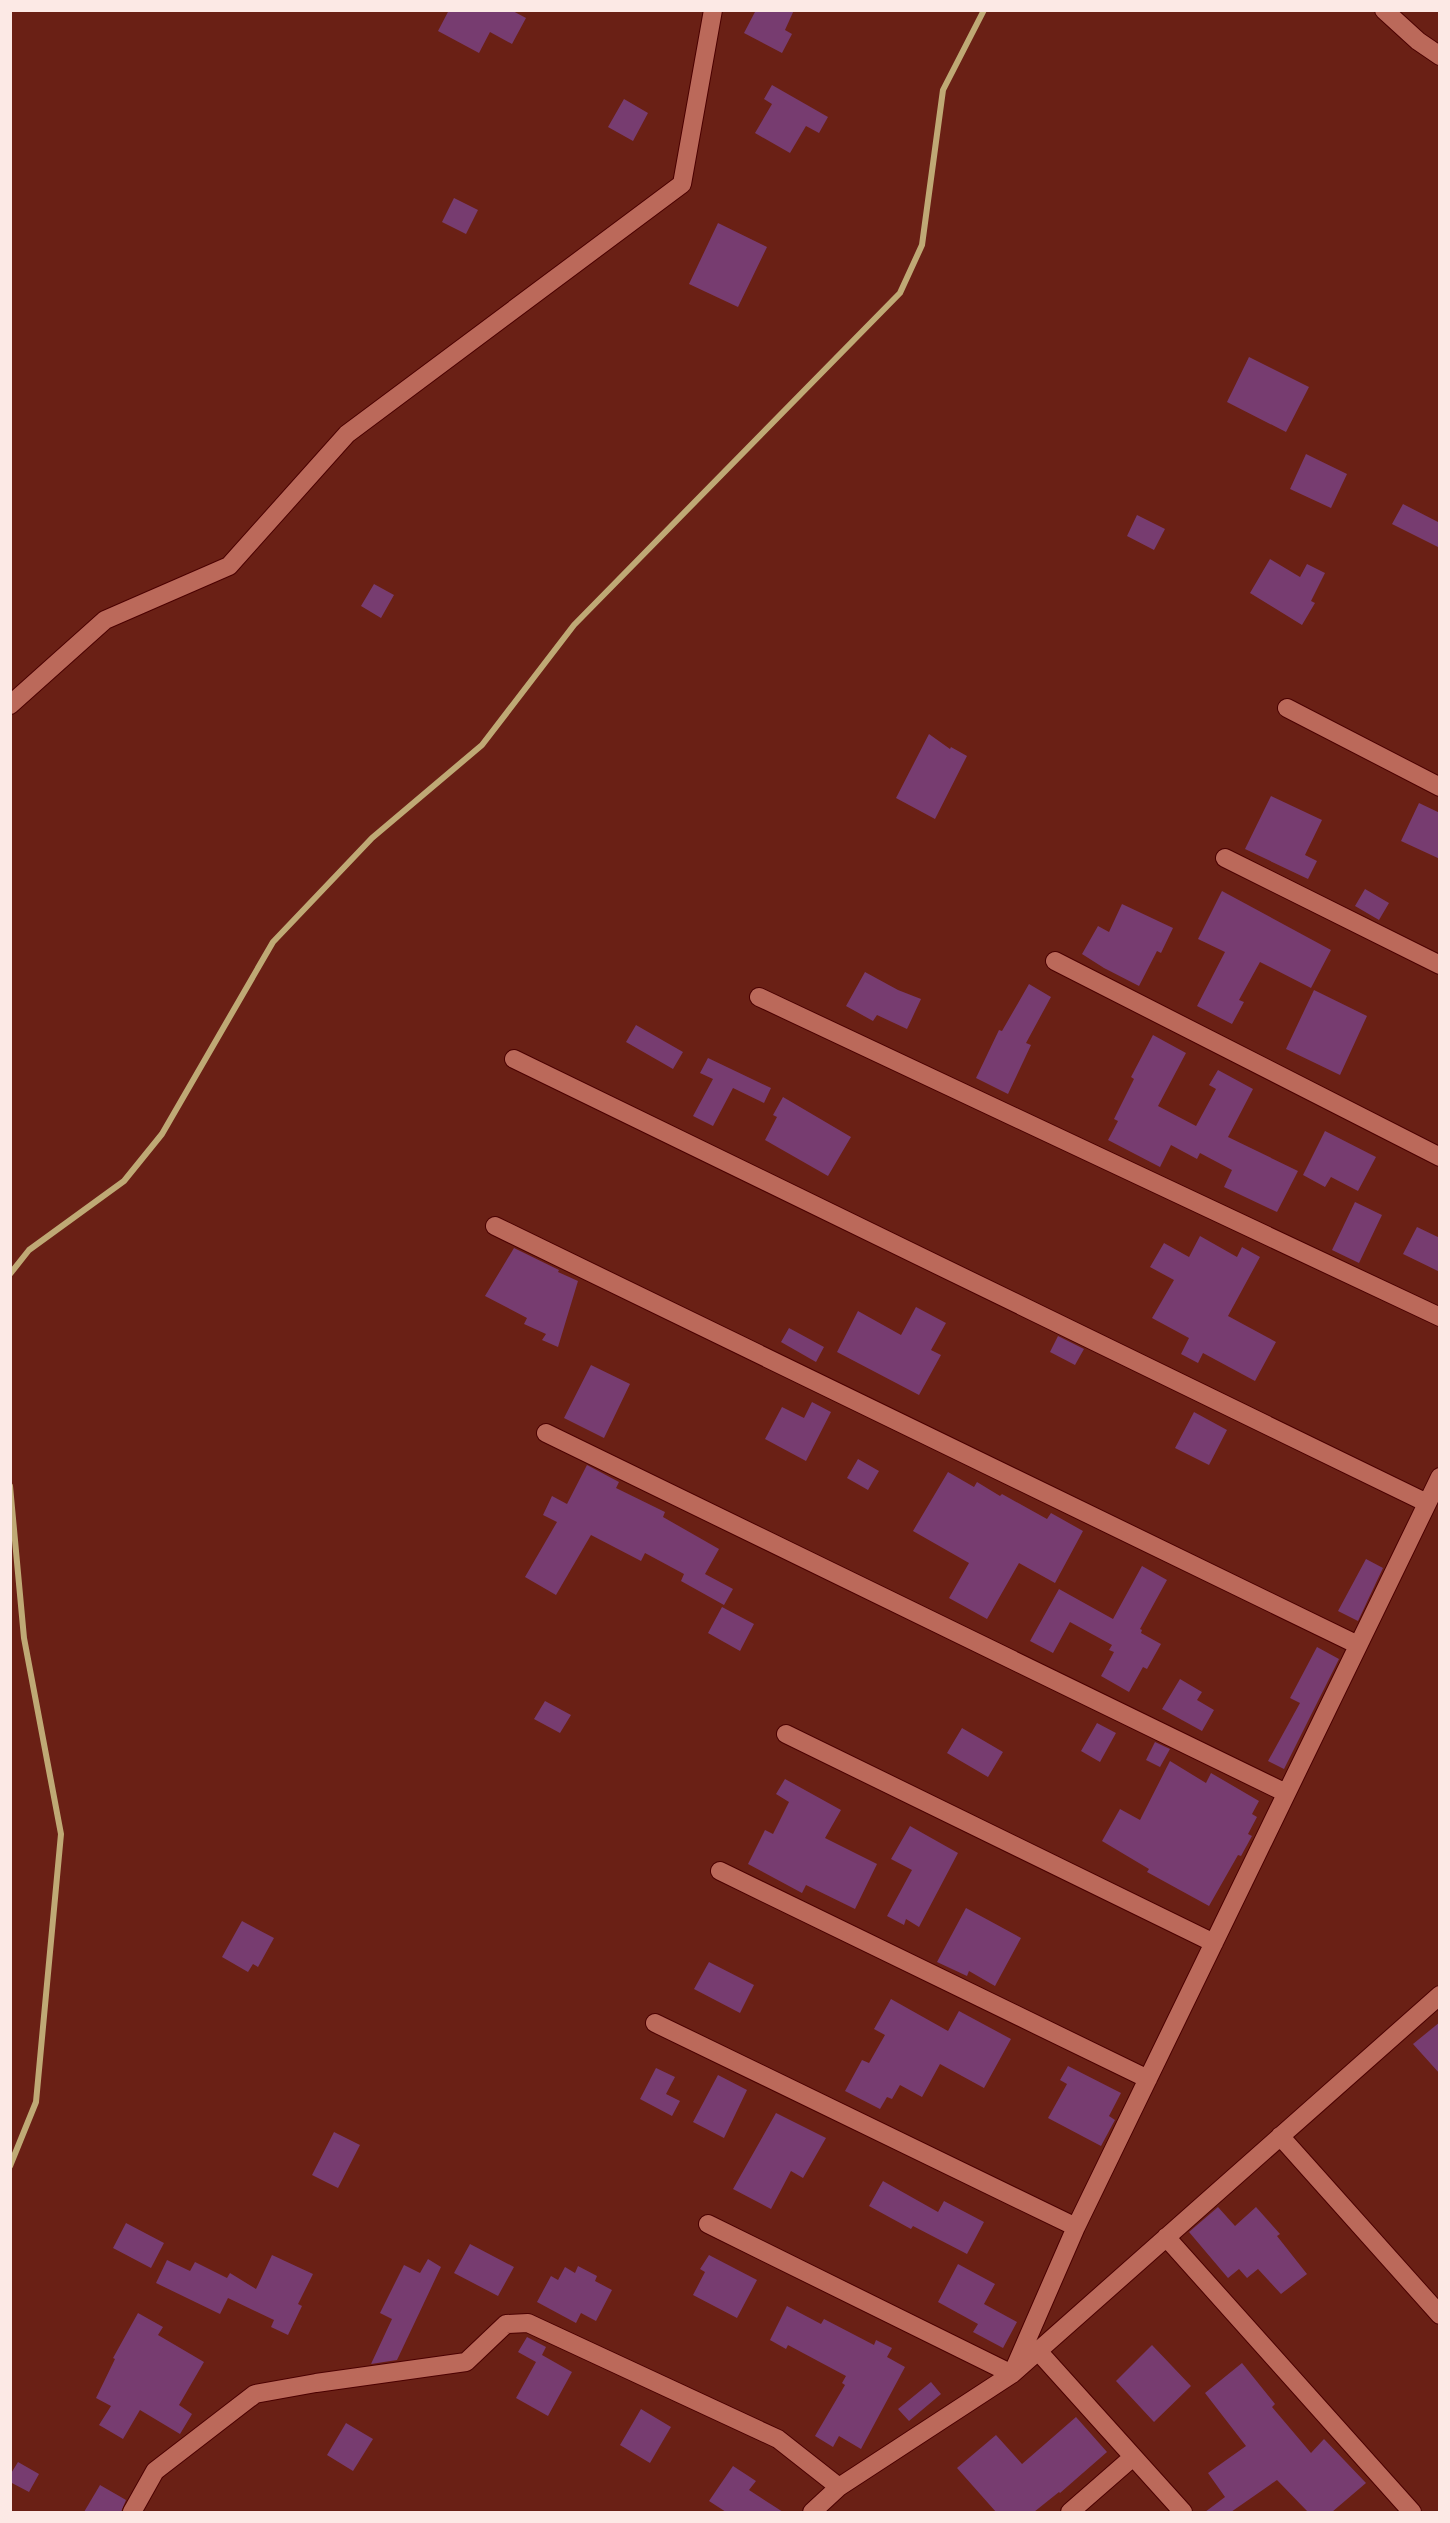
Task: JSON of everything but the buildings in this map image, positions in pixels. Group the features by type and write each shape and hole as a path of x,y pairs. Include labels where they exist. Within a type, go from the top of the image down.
{"street":[{"path":"10,705 105,620 229,566 346,434 682,184 713,10"},
{"path":"1384,10 1418,41 1440,56"},
{"path":"1287,708 1440,787"},
{"path":"1225,858 1440,965"},
{"path":"1055,961 1440,1157"},
{"path":"759,997 1440,1317"},
{"path":"514,1059 1427,1503"},
{"path":"495,1226 1358,1645"},
{"path":"546,1433 1286,1793"},
{"path":"1012,2374 1076,2227 1440,1477"},
{"path":"786,1734 1214,1943"},
{"path":"720,1871 1148,2079"},
{"path":"812,2512 839,2487 1012,2374 1440,1995"},
{"path":"655,2023 1076,2227"},
{"path":"1280,2136 1440,2315"},
{"path":"708,2224 1012,2374"},
{"path":"1166,2237 1412,2512"},
{"path":"132,2512 155,2471 255,2394 466,2362 506,2324 528,2323 778,2439 839,2487"},
{"path":"1038,2350 1183,2512"},
{"path":"1070,2512 1133,2457"}],"waterway":[{"path":"10,1274 29,1250 124,1181 162,1134 273,942 372,838 482,745 574,625 900,293 922,245 943,90 984,10"},
{"path":"10,1486 24,1638 61,1834 36,2102 10,2166"}]}
